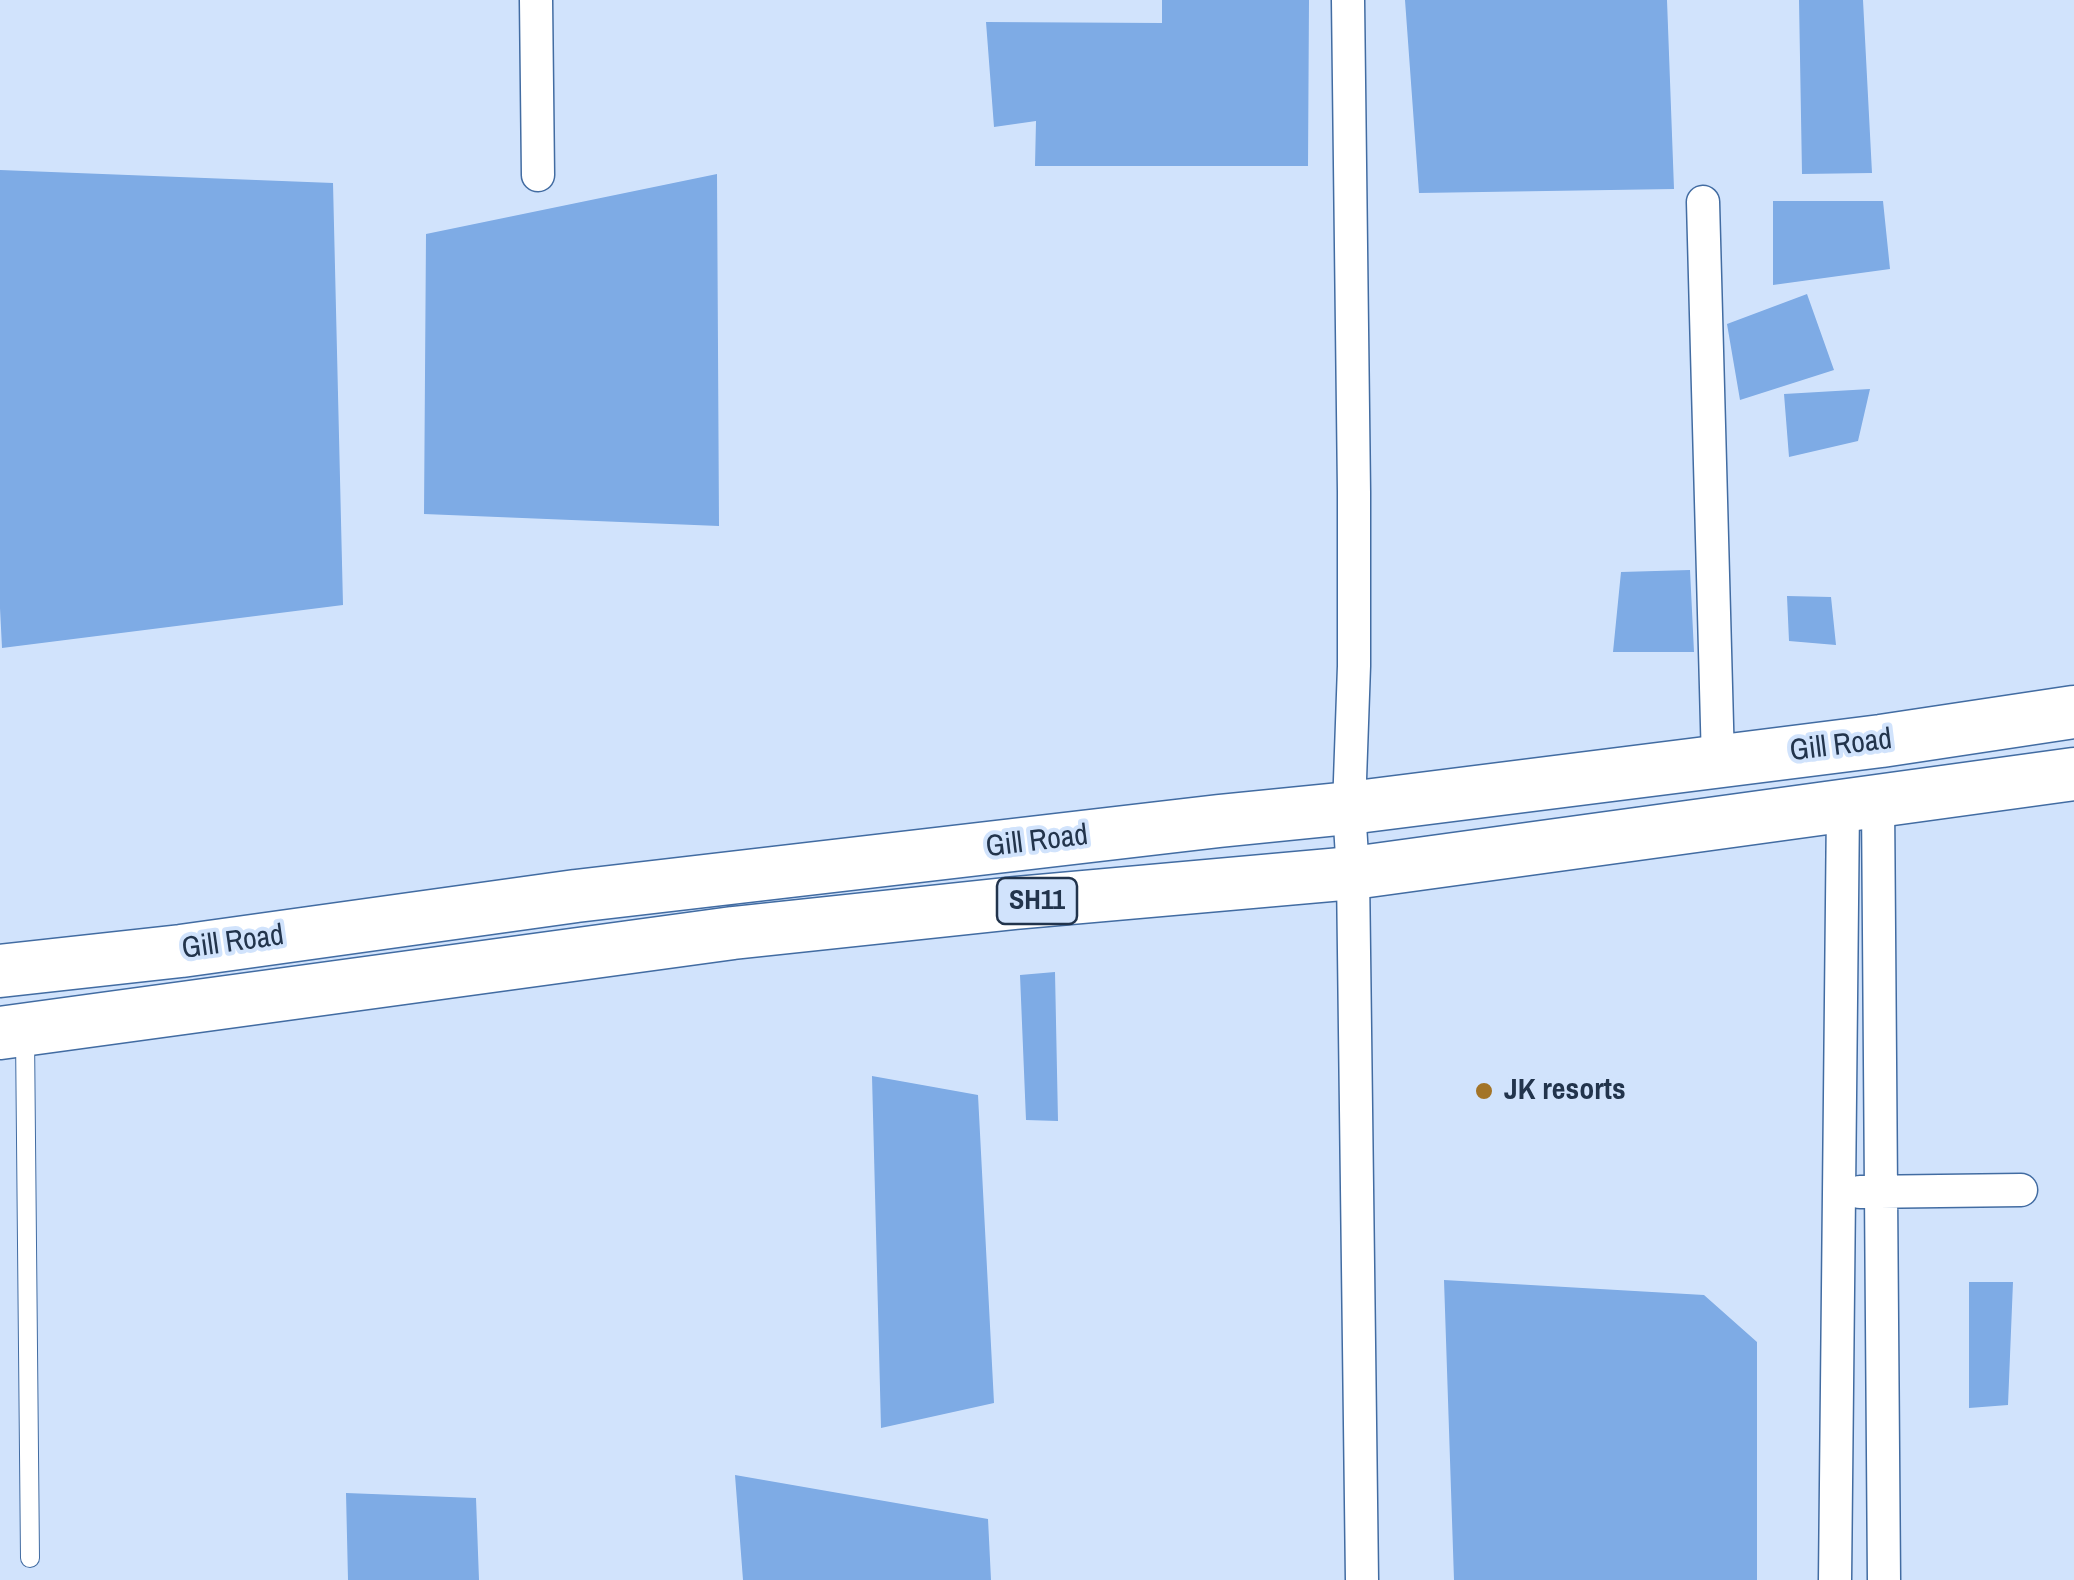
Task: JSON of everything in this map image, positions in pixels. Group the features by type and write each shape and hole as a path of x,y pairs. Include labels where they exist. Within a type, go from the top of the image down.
{"main road":[{"name":"Gill Road","path":"0,971 576,896 1718,762 2074,712"},
{"name":"SH11","path":"12,1032 733,933 1353,873 2074,774"}],"street":[{"path":"536,0 538,175"},
{"path":"1348,0 1354,492 1349,808 1362,1580"},
{"path":"1703,202 1718,762"},
{"path":"1835,1580 1841,993 1860,804"},
{"path":"1860,804 1880,994 1884,1580"},
{"path":"1841,993 1880,994"},
{"path":"1839,1192 2020,1190"}],"lane":[{"path":"12,1032 30,1558"}],"building":[{"path":"1162,0 1309,0 1308,166 1035,166 1036,121 994,127 986,22 1162,23"},
{"path":"1405,0 1667,0 1674,189 1419,193"},
{"path":"1799,0 1863,0 1872,173 1802,174"},
{"path":"0,170 333,183 343,605 2,648"},
{"path":"717,174 719,526 424,514 426,234"},
{"path":"1773,201 1883,201 1890,269 1773,285"},
{"path":"1807,294 1834,370 1740,400 1727,324"},
{"path":"1870,389 1858,441 1789,457 1784,394"},
{"path":"1690,570 1694,652 1613,652 1621,572"},
{"path":"1787,596 1831,597 1836,645 1789,641"},
{"path":"1055,972 1058,1121 1026,1120 1020,975"},
{"path":"872,1076 978,1095 994,1403 881,1428"},
{"path":"1444,1280 1704,1295 1757,1342 1757,1580 1454,1580"},
{"path":"1969,1282 2013,1282 2008,1405 1969,1408"},
{"path":"735,1475 988,1519 991,1580 743,1580"},
{"path":"346,1493 476,1498 479,1580 348,1580"}],"place":[{"name":"JK resorts","path":"1484,1091"}]}
